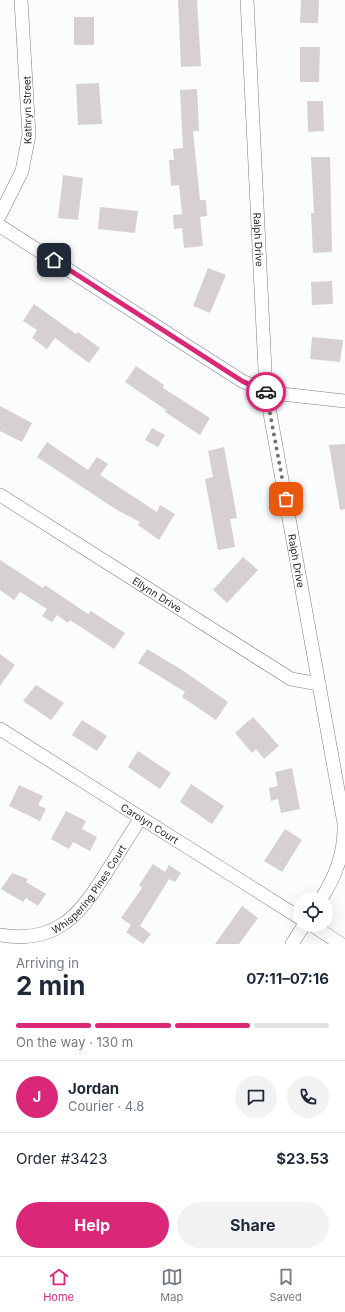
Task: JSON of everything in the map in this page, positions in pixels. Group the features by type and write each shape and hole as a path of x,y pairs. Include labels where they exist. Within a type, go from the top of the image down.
{"street":[{"name":"Kathryn Street","path":"0,215 22,171 29,135 21,0"},
{"name":"Ralph Drive","path":"248,0 266,390 344,823 343,851 336,872 325,892"},
{"path":"0,226 242,381 266,390 345,401"},
{"name":"Ellynn Drive","path":"0,495 291,679 319,684"},
{"name":"Carolyn Court","path":"0,729 140,819 293,914"},
{"name":"Whispering Pines Court","path":"0,935 9,938 30,939 53,933 65,926 85,906 140,819"},
{"path":"292,944 300,932"},
{"path":"323,932 341,944"}],"building":[{"path":"178,0 197,0 201,66 181,67"},
{"path":"301,0 319,0 318,23 300,23"},
{"path":"74,17 94,17 94,45 74,45"},
{"path":"300,47 320,47 319,82 300,82"},
{"path":"99,83 102,124 78,125 76,84"},
{"path":"197,89 199,131 193,131 200,200 206,200 207,216 200,217 203,246 184,248 182,228 174,229 173,215 182,214 179,185 171,186 169,160 174,160 173,149 183,148 180,90"},
{"path":"307,101 323,101 324,131 308,132"},
{"path":"311,157 330,157 332,252 313,253 311,213 314,213"},
{"path":"63,175 83,178 78,220 58,218"},
{"path":"100,207 138,211 135,233 98,229"},
{"path":"208,268 226,275 210,313 193,306"},
{"path":"332,281 333,304 312,305 311,282"},
{"path":"34,304 76,334 78,332 100,348 89,363 55,338 47,349 32,338 37,330 23,321"},
{"path":"312,337 343,340 340,362 310,359"},
{"path":"136,366 164,385 163,388 210,418 200,435 165,412 166,410 125,382"},
{"path":"0,406 32,423 22,442 0,431"},
{"path":"152,428 165,435 158,447 145,440"},
{"path":"47,442 88,470 97,457 108,464 100,475 157,512 160,505 175,514 159,540 138,525 140,522 117,510 37,457"},
{"path":"345,444 345,509 340,510 329,445"},
{"path":"224,447 237,518 230,519 235,547 218,550 205,479 213,477 208,451"},
{"path":"243,557 258,570 227,603 213,590"},
{"path":"0,560 43,588 45,585 88,614 91,611 125,633 114,649 70,620 68,623 57,615 52,622 42,616 47,609 20,592 14,600 0,590"},
{"path":"147,649 182,670 228,702 216,720 182,697 185,692 138,663"},
{"path":"0,654 15,665 0,686"},
{"path":"36,685 64,703 51,720 23,701"},
{"path":"253,717 279,746 264,759 256,749 252,753 235,733"},
{"path":"82,720 107,736 97,751 72,735"},
{"path":"138,751 171,773 160,789 128,767"},
{"path":"292,768 300,809 281,813 278,799 271,801 269,788 278,786 275,772"},
{"path":"191,784 224,806 212,824 180,802"},
{"path":"19,785 43,796 38,805 46,809 40,821 9,806"},
{"path":"66,811 86,821 82,829 97,837 90,851 73,842 69,849 51,839"},
{"path":"285,829 302,840 282,872 264,861"},
{"path":"153,864 165,872 169,865 181,873 175,882 169,879 140,926 151,934 143,944 126,932 131,925 121,918 142,888 139,885"},
{"path":"12,873 28,879 26,882 46,894 38,906 26,898 23,902 1,889"},
{"path":"242,906 258,918 239,944 215,944"}],"way so far":[{"path":"266,392 286,499"}],"route":[{"path":"54,260 242,381 266,390 266,392"}]}
